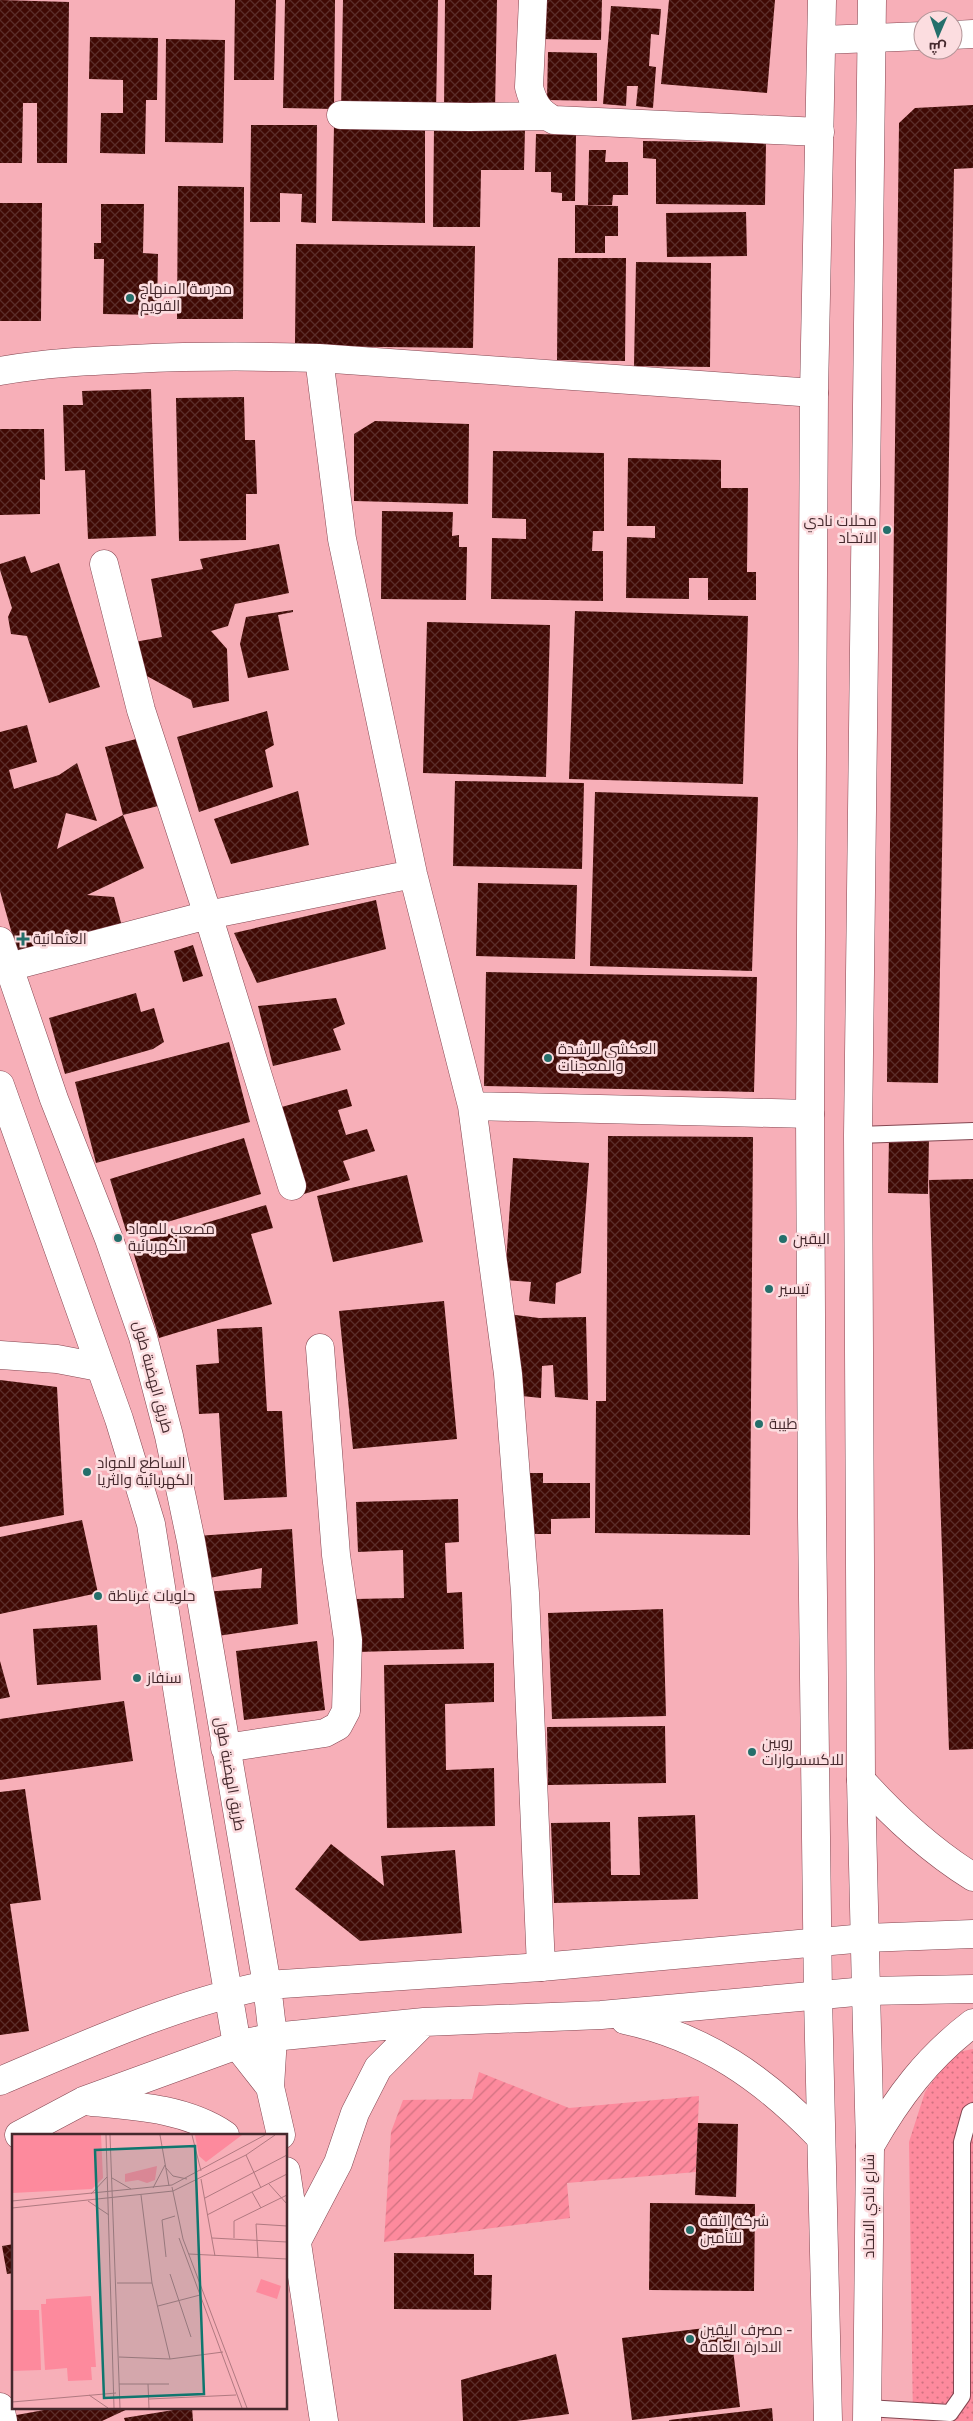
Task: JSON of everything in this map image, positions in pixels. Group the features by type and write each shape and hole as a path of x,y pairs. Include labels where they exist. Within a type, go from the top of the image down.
{"main road":[{"path":"533,0 529,87 538,109 545,116 554,120 820,132"},
{"path":"822,0 814,394 810,1114 816,1943 828,2421"},
{"name":"شارع نادي الاتحاد","path":"867,2414 870,2146 861,1780 858,1135 870,38 872,0"},
{"path":"822,40 913,36"},
{"path":"340,115 545,116"},
{"path":"0,370 46,362 247,355 319,358 814,394"},
{"path":"319,358 342,539 413,874 472,1106 510,1394 525,1593 541,1967"},
{"path":"104,564 141,710 208,916 292,1186"},
{"path":"8,967 208,916 413,874"},
{"name":"طريق الهضبة طول","path":"0,941 54,1099 109,1239 143,1337 169,1436 189,1532 267,1985 273,2037 270,2087"},
{"path":"0,1085 98,1367 119,1419 151,1524 238,2045 270,2087 282,2134"},
{"path":"472,1106 810,1114"},
{"path":"225,1748 325,1733 338,1726 346,1712 348,1640 336,1555 320,1348"},
{"path":"0,1355 57,1359 98,1367"},
{"path":"861,1780 889,1811 919,1838 973,1877"},
{"path":"0,2081 86,2044 228,1993 267,1985 541,1967 865,1938 973,1934"},
{"path":"21,2134 83,2101 238,2045 273,2037 424,2022 602,2016 866,1991 973,1989"},
{"path":"602,2016 643,2024 668,2032 722,2056 791,2106 820,2137"},
{"path":"296,2243 338,2163 355,2113 378,2068 424,2022"},
{"path":"870,2146 892,2106 921,2070 954,2037 973,2023"},
{"path":"83,2101 136,2106 185,2116 223,2134"},
{"path":"0,2145 12,2138"},
{"path":"289,2208 324,2421"},
{"path":"0,2407 3,2421"}],"lane":[{"path":"858,1135 973,1130"},
{"path":"867,2414 950,2413 962,2396 962,2142 970,2113 973,2111"}],"shaded area":[{"path":"973,2049 973,2421 913,2421 909,2142 925,2092 953,2053"},
{"path":"479,2072 569,2108 699,2096 696,2172 567,2183 570,2218 384,2242 391,2132 403,2100 472,2099"}],"building":[{"path":"0,0 69,2 67,163 37,163 37,103 23,103 22,163 0,163"},
{"path":"235,0 276,0 274,80 234,80"},
{"path":"285,0 335,0 334,109 283,108"},
{"path":"343,0 438,0 436,113 341,112"},
{"path":"445,0 497,0 495,112 444,112"},
{"path":"539,0 602,0 601,40 538,39"},
{"path":"669,0 775,0 767,93 661,84"},
{"path":"611,6 661,9 659,35 651,34 649,66 656,67 653,108 636,106 638,86 627,86 626,106 603,104"},
{"path":"90,37 158,38 157,100 146,100 145,154 100,153 101,113 123,113 123,80 89,79"},
{"path":"166,39 225,40 223,143 165,142"},
{"path":"548,52 597,53 597,101 547,100"},
{"path":"973,105 973,168 954,169 938,1083 887,1082 899,123 915,108"},
{"path":"251,125 317,125 316,223 301,222 302,194 280,193 280,222 250,222"},
{"path":"334,126 425,127 425,223 332,221"},
{"path":"434,127 525,128 524,170 481,170 480,227 433,227"},
{"path":"536,134 576,135 575,201 562,201 562,193 551,192 551,172 535,172"},
{"path":"643,141 766,143 765,205 656,204 656,159 643,158"},
{"path":"589,150 606,150 605,162 628,162 628,195 613,195 612,205 588,205"},
{"path":"178,186 244,187 243,319 177,319"},
{"path":"0,203 42,203 41,321 0,321"},
{"path":"101,204 144,204 143,253 158,254 157,315 103,314 104,259 94,259 94,243 101,243"},
{"path":"575,205 618,206 618,236 605,236 605,253 575,253"},
{"path":"746,212 747,256 667,257 666,213"},
{"path":"296,244 475,246 473,348 295,346"},
{"path":"558,258 626,258 625,361 557,360"},
{"path":"636,262 711,263 710,367 634,366"},
{"path":"151,389 156,536 88,539 85,470 65,471 63,405 83,405 82,391"},
{"path":"244,397 245,440 255,440 257,494 246,494 246,540 179,541 176,398"},
{"path":"375,421 469,424 468,504 354,501 354,434"},
{"path":"0,429 44,429 45,480 40,479 40,514 0,515"},
{"path":"493,451 604,453 604,531 593,531 592,551 603,551 603,601 491,599 492,538 526,539 526,519 492,518"},
{"path":"628,458 721,460 721,488 748,488 747,572 756,572 756,600 708,600 708,578 689,578 689,599 626,598 627,537 655,538 655,526 627,526"},
{"path":"382,511 453,512 452,536 459,535 459,547 467,547 466,600 381,599"},
{"path":"279,544 289,593 235,604 228,626 211,631 227,649 229,701 193,708 191,700 121,662 118,645 162,637 151,579 203,569 200,559"},
{"path":"25,556 31,573 59,563 100,687 49,703 27,636 11,634 8,617 12,608 0,570 0,564"},
{"path":"293,610 293,612 278,615 289,670 248,678 240,644 246,617"},
{"path":"575,611 748,616 743,784 569,779"},
{"path":"427,622 550,625 546,777 423,773"},
{"path":"267,711 274,745 265,750 273,787 199,812 177,737"},
{"path":"27,725 37,762 9,770 14,789 59,775 77,763 97,821 66,813 57,849 123,815 144,868 87,895 114,897 123,930 19,959 0,891 0,732"},
{"path":"140,738 158,806 123,815 105,747"},
{"path":"455,781 584,783 582,869 453,866"},
{"path":"298,791 309,845 231,864 214,819"},
{"path":"595,792 758,797 752,971 590,966"},
{"path":"478,883 577,885 575,959 476,956"},
{"path":"376,900 386,949 257,983 234,933"},
{"path":"193,945 203,976 183,982 174,951"},
{"path":"486,972 757,977 754,1092 484,1086"},
{"path":"136,993 141,1012 154,1008 164,1042 153,1049 65,1074 49,1018"},
{"path":"336,998 345,1024 333,1029 341,1050 273,1066 258,1006"},
{"path":"229,1042 250,1122 96,1163 75,1082"},
{"path":"347,1089 352,1106 338,1110 346,1135 367,1129 375,1151 343,1161 350,1180 304,1194 278,1108"},
{"path":"608,1136 753,1137 750,1535 595,1533 596,1401 606,1401"},
{"path":"889,1136 929,1136 928,1194 888,1193"},
{"path":"244,1138 261,1194 127,1234 110,1179"},
{"path":"513,1158 589,1163 581,1273 556,1283 555,1304 529,1301 531,1282 505,1280"},
{"path":"407,1175 423,1242 333,1262 317,1196"},
{"path":"973,1179 973,1749 949,1750 929,1180"},
{"path":"266,1205 273,1228 251,1234 272,1304 159,1338 131,1245"},
{"path":"444,1301 457,1439 353,1449 339,1311"},
{"path":"508,1314 539,1318 586,1317 588,1400 555,1397 553,1365 542,1366 541,1398 512,1395"},
{"path":"262,1327 267,1411 282,1411 287,1497 224,1500 219,1413 199,1414 196,1365 219,1363 217,1329"},
{"path":"0,1380 57,1387 64,1515 0,1527"},
{"path":"529,1473 543,1473 543,1483 590,1483 590,1518 551,1519 551,1534 529,1534"},
{"path":"458,1499 459,1542 445,1543 447,1593 462,1592 464,1649 357,1652 355,1599 404,1598 403,1550 358,1552 356,1502"},
{"path":"82,1520 98,1593 0,1614 0,1537"},
{"path":"292,1529 298,1624 211,1637 203,1592 261,1588 262,1568 204,1579 197,1536"},
{"path":"663,1609 666,1716 552,1719 548,1613"},
{"path":"97,1625 101,1680 37,1685 33,1629"},
{"path":"317,1641 325,1710 244,1720 236,1651"},
{"path":"0,1661 10,1697 0,1699"},
{"path":"494,1663 494,1702 445,1704 446,1770 494,1768 495,1826 387,1828 384,1665"},
{"path":"124,1701 133,1761 0,1780 0,1719"},
{"path":"665,1726 666,1783 548,1785 547,1727"},
{"path":"25,1789 41,1900 10,1904 29,2031 0,2035 0,1792"},
{"path":"695,1815 698,1899 554,1903 551,1823 610,1822 611,1875 640,1875 638,1817"},
{"path":"331,1844 384,1886 381,1856 455,1850 462,1933 360,1941 295,1889"},
{"path":"698,2123 738,2124 736,2197 695,2195"},
{"path":"650,2203 755,2204 754,2291 649,2290"},
{"path":"12,2244 12,2273 7,2274 2,2246"},
{"path":"394,2253 474,2254 474,2275 492,2275 491,2310 394,2309"},
{"path":"730,2325 740,2407 632,2420 622,2338"},
{"path":"556,2354 569,2414 516,2421 463,2421 461,2380"},
{"path":"43,2408 130,2408 102,2421 12,2421 11,2416 44,2410"},
{"path":"192,2408 193,2421 125,2421 124,2418"},
{"path":"772,2408 773,2421 669,2421 669,2420"}],"place":[{"name":"مدرسة المنهاج القويم","path":"130,298"},
{"name":"محلات نادي الاتحاد","path":"887,530"},
{"name":"العثمانية","path":"23,939"},
{"name":"العكشي للرشدة والمعجنات","path":"548,1058"},
{"name":"مصعب للمواد الكهربائية","path":"118,1238"},
{"name":"اليقين","path":"783,1239"},
{"name":"تيسير","path":"769,1289"},
{"name":"طيبة","path":"759,1424"},
{"name":"الساطع للمواد الكهربائية والثريا","path":"87,1472"},
{"name":"حلويات غرناطة","path":"98,1596"},
{"name":"سنفاز","path":"137,1678"},
{"name":"روبين للاكسسوارات","path":"752,1752"},
{"name":"شركة الثقة للتأمين","path":"690,2230"},
{"name":"مصرف اليقين - الادارة العامة","path":"690,2339"}]}
